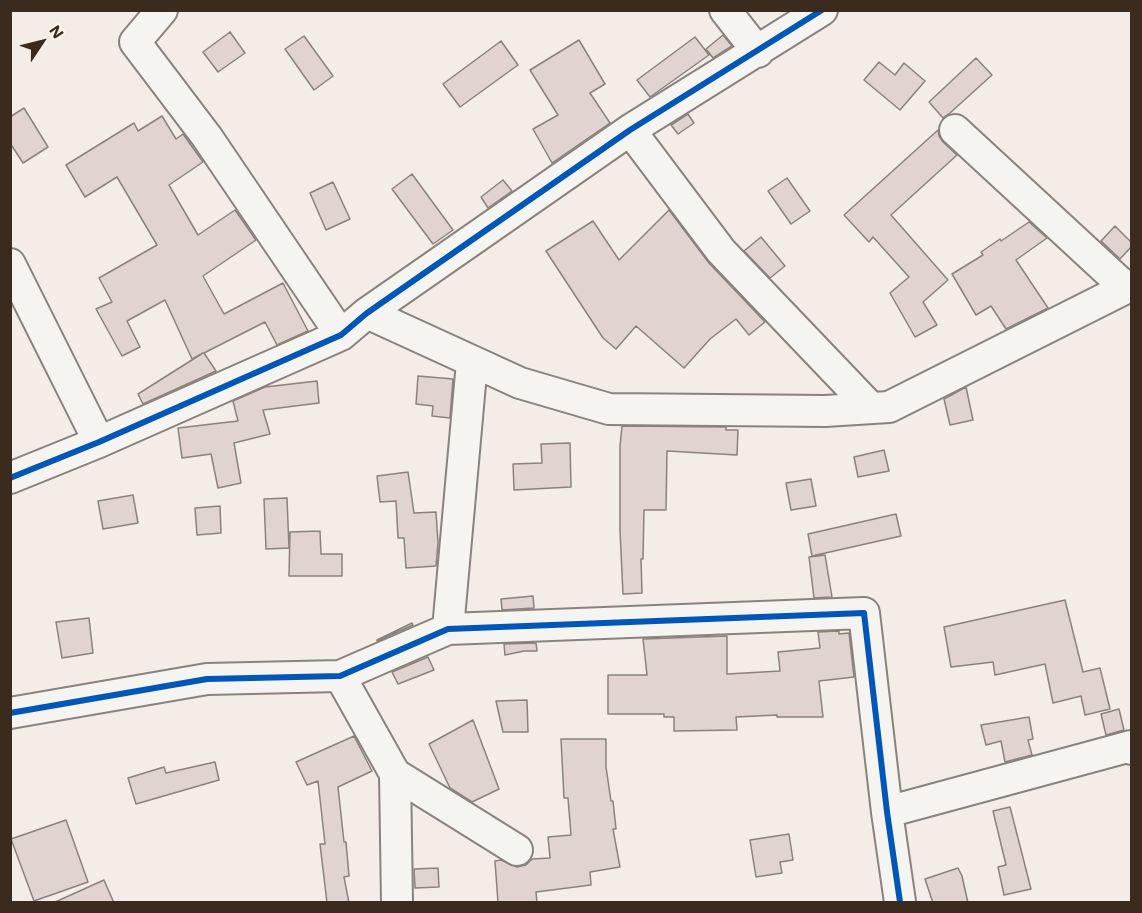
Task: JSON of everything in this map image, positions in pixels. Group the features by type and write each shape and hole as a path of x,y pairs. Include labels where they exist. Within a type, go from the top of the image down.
{"street":[{"path":"162,10 135,42 207,137 341,335"},
{"path":"725,10 758,52"},
{"path":"10,478 99,442 341,335 367,313 630,129 758,52 822,10"},
{"path":"630,129 721,251 871,408"},
{"path":"367,313 520,383 609,409 825,411 889,407 1129,286 955,130"},
{"path":"10,264 99,442"},
{"path":"448,629 472,362"},
{"path":"10,713 207,679 340,676 448,629 864,613 900,903"},
{"path":"340,676 394,774 397,903"},
{"path":"887,812 1131,746 1131,749"},
{"path":"394,774 517,850"}],"building":[{"path":"230,32 245,53 218,72 203,52"},
{"path":"723,35 732,46 713,58 706,49"},
{"path":"304,36 333,76 314,90 285,49"},
{"path":"695,37 709,55 650,97 637,80"},
{"path":"579,40 605,84 590,93 610,123 552,163 533,129 558,115 530,70"},
{"path":"501,41 518,65 460,107 443,84"},
{"path":"976,58 992,75 943,118 929,102"},
{"path":"879,62 895,75 904,63 925,81 900,110 864,80"},
{"path":"24,108 48,147 23,163 10,143 10,117"},
{"path":"688,114 694,123 678,134 671,125"},
{"path":"162,116 176,139 183,134 203,162 169,185 198,235 235,210 256,240 203,276 224,314 283,283 308,331 277,345 265,322 204,353 216,371 143,404 138,394 203,353 192,359 165,300 127,321 140,347 122,356 96,309 112,302 99,278 157,245 117,177 85,197 66,165 134,123 138,131"},
{"path":"938,130 943,142 957,155 891,215 948,280 923,302 937,325 915,337 890,293 909,277 873,237 869,242 844,215"},
{"path":"412,174 453,230 433,244 392,189"},
{"path":"787,178 810,211 791,224 768,191"},
{"path":"503,180 512,191 488,208 481,197"},
{"path":"333,182 350,219 326,230 310,193"},
{"path":"669,210 709,263 765,322 749,335 736,319 710,339 684,368 636,326 616,349 603,338 546,251 593,221 619,260"},
{"path":"1029,222 1047,238 1016,260 1048,308 1006,329 991,306 976,315 952,274 983,255 981,252 1000,239 1001,241"},
{"path":"1115,226 1131,242 1131,247 1120,259 1101,241"},
{"path":"761,237 785,266 770,278 744,251"},
{"path":"418,376 453,379 450,418 432,416 433,406 416,404"},
{"path":"317,381 319,403 263,410 270,434 234,443 241,483 218,488 211,454 182,458 178,428 238,421 233,401 265,387"},
{"path":"966,387 973,420 950,425 944,399"},
{"path":"622,426 726,427 726,430 738,430 737,455 667,451 666,510 644,510 643,559 641,559 642,593 623,594 620,531"},
{"path":"570,443 571,487 514,490 513,464 542,463 541,444"},
{"path":"884,450 889,471 858,477 854,457"},
{"path":"408,472 414,513 436,512 438,543 436,566 406,568 404,538 398,538 396,501 380,502 377,476"},
{"path":"811,479 816,506 791,510 786,483"},
{"path":"133,495 138,523 103,529 98,501"},
{"path":"287,498 289,548 266,549 264,499"},
{"path":"220,506 221,533 197,535 195,508"},
{"path":"896,514 901,536 812,556 808,534"},
{"path":"320,531 321,554 342,554 342,576 289,576 290,532"},
{"path":"825,555 832,597 814,598 809,557"},
{"path":"533,596 534,608 502,610 501,599"},
{"path":"1065,600 1083,672 1100,668 1110,709 1085,715 1081,696 1053,703 1045,664 995,675 993,662 951,667 944,627"},
{"path":"89,618 93,653 62,658 56,622"},
{"path":"412,623 413,625 377,641 377,640"},
{"path":"839,631 839,634 849,633 854,677 819,681 823,717 777,717 777,715 736,717 737,730 674,731 674,717 664,717 664,714 608,714 608,675 647,675 643,639 727,636 727,674 780,671 778,652 820,648 818,632"},
{"path":"536,643 537,651 505,655 504,644"},
{"path":"428,657 434,670 398,684 392,672"},
{"path":"527,700 528,732 503,732 496,701"},
{"path":"1119,709 1124,730 1106,735 1101,714"},
{"path":"1029,717 1033,739 1028,740 1032,755 1005,762 1001,741 986,745 981,725"},
{"path":"473,720 499,789 472,802 450,788 429,744"},
{"path":"354,736 372,771 338,787 344,842 346,842 349,876 344,877 349,903 327,903 320,844 325,844 318,781 307,785 296,762"},
{"path":"561,739 606,739 606,767 611,801 613,801 616,829 613,829 620,867 590,872 591,885 536,892 537,903 498,903 495,861 501,860 517,867 526,865 532,859 550,858 548,837 571,835 568,798 564,798"},
{"path":"215,762 219,780 136,804 128,778 164,767 166,773"},
{"path":"1010,807 1031,889 1004,895 998,867 1006,865 993,811"},
{"path":"66,820 88,882 34,901 11,839"},
{"path":"789,834 793,860 780,862 782,873 756,877 750,840"},
{"path":"438,868 439,887 415,888 414,869"},
{"path":"958,868 968,903 933,903 925,879"},
{"path":"104,880 114,903 53,903"}],"cycle path":[{"path":"10,478 99,442 341,335 367,313 630,130 822,10"},
{"path":"10,713 207,679 340,676 448,629 864,613 900,902"}]}
